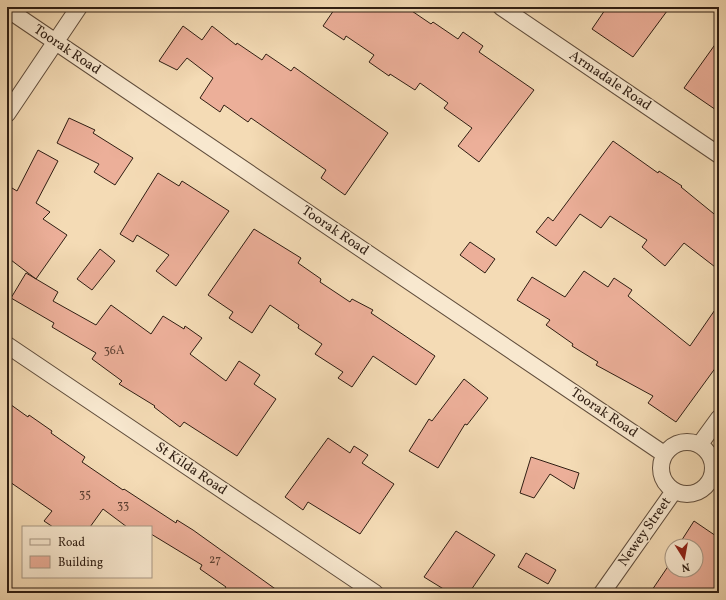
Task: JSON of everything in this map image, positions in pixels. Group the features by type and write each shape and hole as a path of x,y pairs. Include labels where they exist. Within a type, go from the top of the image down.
{"street":[{"path":"7,114 79,7"},
{"name":"Armadale Road","path":"501,7 719,155"},
{"name":"Toorak Road","path":"7,9 664,454"},
{"name":"St Kilda Road","path":"7,345 375,593"},
{"path":"700,444 719,418"},
{"path":"686,441 700,444 709,452 714,466 715,483 690,494 674,491 665,483 660,468 664,454 671,446 686,441"},
{"name":"Newey Street","path":"602,593 674,491"}],"building":[{"path":"336,7 406,7 431,24 433,22 458,39 463,32 483,46 479,52 534,90 479,162 458,146 472,128 444,108 448,103 420,83 415,90 390,74 389,76 369,62 374,55 346,36 344,40 323,26"},
{"path":"607,7 670,7 633,57 592,29"},
{"path":"183,26 202,40 212,26 236,45 237,43 262,60 266,54 291,71 294,67 388,133 345,195 321,178 326,170 251,118 248,122 224,105 220,112 200,98 213,78 187,58 177,70 159,61"},
{"path":"719,39 719,112 684,88"},
{"path":"69,118 95,130 93,133 133,158 115,185 94,172 99,164 57,143"},
{"path":"613,141 658,173 659,171 682,186 681,187 719,218 719,270 684,243 665,266 642,247 647,240 610,216 601,228 580,214 556,246 536,232 548,217 553,221"},
{"path":"38,150 58,161 36,203 50,212 43,219 67,235 36,279 7,257 7,185 17,191"},
{"path":"158,173 179,186 182,181 229,211 176,286 156,271 169,255 137,235 133,242 120,234"},
{"path":"254,229 301,258 298,263 321,279 320,282 350,302 352,299 373,310 371,313 435,356 416,385 373,356 352,387 338,378 343,372 315,354 322,344 298,328 299,325 270,305 252,333 229,318 233,312 208,295"},
{"path":"470,242 495,259 485,273 460,255"},
{"path":"100,249 115,261 92,290 77,279"},
{"path":"584,271 608,287 614,278 632,290 628,296 690,346 719,304 719,363 676,422 648,403 653,396 596,365 598,362 572,346 573,344 546,325 550,320 517,300 532,277 565,297"},
{"path":"26,273 58,292 53,301 96,325 111,305 151,334 163,316 184,329 185,326 202,338 190,354 226,381 239,361 260,375 254,384 276,399 237,456 184,422 180,427 154,407 155,406 119,384 122,381 92,359 96,353 52,327 54,323 11,298"},
{"path":"464,379 488,398 467,425 465,424 438,468 409,451 429,419 432,421"},
{"path":"7,402 28,417 29,415 52,431 51,433 85,457 82,462 176,523 177,520 193,530 281,593 222,593 226,587 200,569 202,565 152,535 152,526 126,526 103,509 91,526 52,526 44,521 52,511 7,480"},
{"path":"328,438 350,453 354,446 368,455 362,463 394,484 360,534 308,502 303,510 285,497"},
{"path":"531,457 579,473 574,489 550,474 534,498 520,493"},
{"path":"694,521 719,538 719,593 650,593 664,572 664,578 704,578 704,538 683,538"},
{"path":"456,531 495,555 469,593 450,593 424,577"},
{"path":"526,553 556,570 548,584 518,567"}]}
